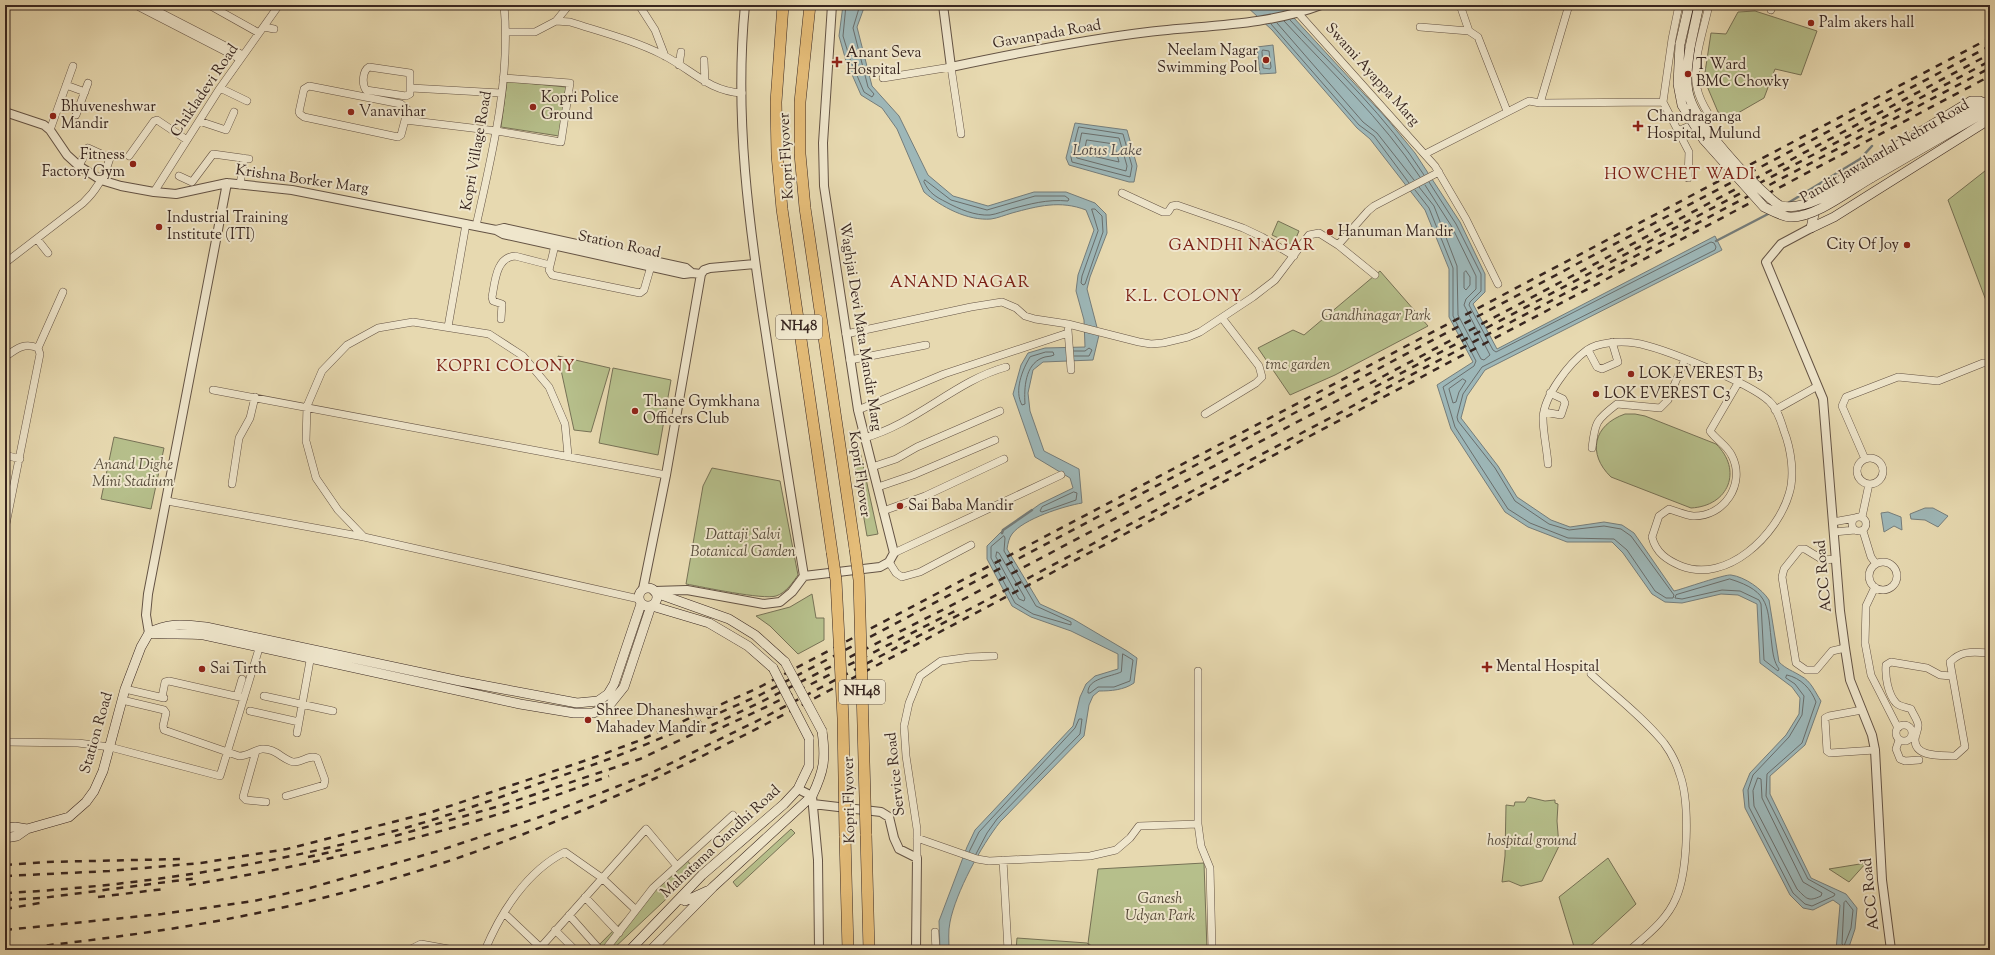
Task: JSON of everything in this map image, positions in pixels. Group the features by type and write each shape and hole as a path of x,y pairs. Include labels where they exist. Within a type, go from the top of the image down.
{"highway":[{"name":"Kopri Flyover","path":"783,5 776,102 777,155 781,194 836,580 843,718 848,950"},
{"name":"Kopri Flyover","path":"810,5 800,102 800,154 805,208 859,580 869,950"}],"main road":[{"name":"Pandit Jawaharlal Nehru Road","path":"1689,5 1680,44 1678,84 1682,104 1704,140 1764,207 1777,214 1790,217 1806,215 1967,112 1989,106"},
{"name":"Pandit Jawaharlal Nehru Road","path":"1699,5 1690,47 1686,84 1690,100 1716,141 1771,199 1781,206 1795,206 1810,203 1869,175 1989,106"},
{"path":"1811,228 1816,205 1823,191 1971,101 1980,101 1989,106"},
{"path":"1811,228 1834,217 1990,119"},
{"path":"205,631 259,648 325,663 398,677 520,704 574,713 593,713 608,707 624,687 646,604 639,594 643,589 649,588 655,592 729,619 755,635 785,662 822,732 825,754 821,777 812,800"},
{"path":"149,633 161,635 205,631 262,638 460,682 576,703 598,701 608,694 614,684 646,604 657,599 655,592"},
{"name":"Mahatama Gandhi Road","path":"630,950 702,876 784,804 798,789 809,766 809,738 773,668 748,646 709,623 646,604"},
{"name":"Station Road","path":"5,828 15,827 26,830 69,817 86,802 94,791 103,771 125,689 141,647 149,633"},
{"path":"325,663 327,653"},
{"path":"398,677 400,668"},
{"path":"458,691 460,682"},
{"path":"614,684 624,687"},
{"path":"520,704 522,694"},
{"path":"574,713 576,703"},
{"name":"Mahatama Gandhi Road","path":"652,950 713,887 812,800"},
{"path":"5,838 17,836 26,830"},
{"path":"639,950 682,904 702,876"},
{"path":"682,904 713,887"}],"street":[{"path":"146,5 242,57"},
{"path":"209,5 259,34"},
{"name":"Chikladevi Road","path":"154,192 220,88 279,5"},
{"name":"Kopri Village Road","path":"476,226 497,131 507,32 504,5"},
{"path":"507,32 535,32 556,21 569,5"},
{"path":"639,5 655,30 664,56"},
{"path":"655,592 687,590 764,604 780,602 792,592 804,576 755,264 744,165 742,32 745,5"},
{"name":"Waghjai Devi Mata Mandir Marg","path":"832,5 823,143 824,186 858,410 894,553"},
{"path":"943,5 962,134"},
{"name":"Swami Ayappa Marg","path":"1291,5 1295,14 1425,154 1439,172 1466,219 1498,284"},
{"name":"Gavanpada Road","path":"952,67 1052,47 1136,34 1219,24 1254,22 1295,14 1321,5"},
{"path":"1460,5 1469,31"},
{"path":"1540,103 1569,5"},
{"path":"1680,5 1672,39 1663,102 1689,152 1688,178"},
{"path":"1678,131 1701,121 1708,113 1700,99 1696,86 1696,64 1709,5"},
{"path":"138,7 242,57"},
{"path":"556,21 570,22 639,44 664,56 704,82 732,93 742,93"},
{"path":"264,27 274,28"},
{"path":"1420,27 1469,31 1478,37 1507,112"},
{"path":"679,65 681,52"},
{"path":"704,60 704,82"},
{"path":"5,112 39,123 50,130 73,66"},
{"path":"369,67 409,73 411,75 411,88 410,94 406,96 366,90 364,86 365,70 369,67"},
{"path":"883,78 952,67"},
{"path":"405,120 497,131 562,142 570,84 503,78"},
{"path":"76,115 88,83"},
{"path":"66,85 85,92"},
{"path":"309,86 402,104 407,109 405,120 401,135 398,137 304,117 300,114 300,112 304,89 309,86"},
{"path":"220,88 247,101"},
{"path":"411,88 501,93"},
{"path":"1425,154 1529,101 1540,103 1663,102"},
{"path":"199,121 226,130 234,112"},
{"path":"130,156 154,121 157,120 187,140"},
{"name":"Krishna Borker Marg","path":"50,130 67,155 79,166 101,180 154,192 176,194 227,183 299,192 476,226"},
{"path":"5,263 84,203 101,180 109,158 88,148 79,166"},
{"path":"189,192 192,182 211,154 247,159 240,185"},
{"path":"1338,245 1368,211 1439,172"},
{"path":"179,176 192,182"},
{"path":"149,633 146,615 148,594 227,183"},
{"path":"1122,193 1163,212 1168,212 1172,206 1177,205 1243,228 1262,237 1294,256"},
{"path":"448,327 466,224"},
{"name":"Station Road","path":"476,226 496,230 503,234 556,242 635,260 651,266 684,274 692,272 701,274"},
{"name":"ACC Road","path":"1811,228 1781,244 1766,262 1822,399 1845,648 1850,680 1872,735 1875,750 1882,880 1891,950"},
{"path":"846,334 971,306 1002,302 1016,308 1025,316 1068,324 1139,342 1163,343 1188,337 1222,318 1275,280 1309,235 1314,233 1319,233 1338,245 1375,275"},
{"path":"37,239 48,253"},
{"path":"556,242 549,272 552,275 640,293 644,290 651,266"},
{"path":"501,319 502,304 494,301 492,297 502,262 510,256 515,256 550,264"},
{"path":"635,260 686,268 692,272"},
{"path":"643,589 666,475 701,274 704,270 710,268 755,264"},
{"path":"5,528 40,354 38,348 63,292"},
{"path":"1206,414 1256,383 1262,377 1259,366 1222,318"},
{"path":"364,537 338,510 316,478 306,441 307,406 322,371 347,345 378,328 413,322 489,334 523,356 549,387 565,424 568,455"},
{"path":"1068,324 1071,370"},
{"path":"858,410 944,374 1068,333"},
{"path":"1588,350 1597,367 1602,369 1618,362 1612,342"},
{"path":"1548,464 1543,418 1550,393 1571,366 1588,350 1612,342 1635,343 1685,359 1738,382 1769,401 1780,418 1788,439 1791,468 1790,493 1781,514 1768,532 1734,562 1709,569 1694,570 1669,560 1658,552 1652,537 1659,516 1669,509 1693,516 1714,512 1729,500 1735,486 1737,469 1732,455 1710,431 1738,382"},
{"path":"5,357 18,348 27,345 38,348"},
{"path":"850,360 926,345"},
{"path":"1592,448 1594,426 1604,413 1617,404 1660,408 1668,400 1685,359"},
{"path":"1866,459 1842,406 1846,397 1898,377 1938,380 1983,363 1990,363"},
{"path":"864,438 881,433 893,427 970,381 992,371 1006,367"},
{"path":"1775,410 1816,386"},
{"path":"214,390 568,455 666,475"},
{"path":"1544,412 1561,415 1565,403 1563,399 1550,393"},
{"path":"232,484 239,438 250,418 255,398"},
{"path":"872,467 896,459 917,447 1000,411"},
{"path":"878,487 913,475 995,440"},
{"path":"5,455 20,459"},
{"path":"883,511 920,498 1004,459"},
{"path":"1866,459 1878,460 1883,471 1883,475 1877,482 1869,484 1861,480 1857,472 1859,464 1866,459"},
{"path":"804,576 880,567 889,562 894,553 1061,475"},
{"path":"1855,530 1852,525 1858,518 1869,484"},
{"path":"167,501 364,537 646,604"},
{"path":"1833,522 1858,518 1865,520 1867,525 1863,530"},
{"path":"1834,532 1863,530"},
{"path":"1863,530 1871,557 1876,564"},
{"path":"889,562 896,573 902,577 920,572 971,545"},
{"path":"1836,558 1823,560 1805,549 1800,549 1784,569 1782,577 1796,663 1806,670 1816,670 1832,651 1845,648"},
{"path":"1876,564 1889,564 1895,570 1896,579 1892,586 1888,589 1884,590 1875,587 1869,580 1870,570 1876,564"},
{"path":"1875,587 1866,606 1865,643 1872,675 1898,728 1896,736 1900,740 1904,741 1909,739 1912,733 1908,726 1898,728"},
{"path":"5,742 78,743 110,747 220,776 229,752 241,697 262,638"},
{"path":"297,733 312,649"},
{"path":"1951,676 1940,675 1927,668 1892,662 1886,666 1885,676 1892,695 1896,703 1911,709 1918,725 1915,738 1916,744 1920,751 1925,754 1955,756 1966,747 1951,676 1950,662 1957,655 1969,652 1990,653"},
{"name":"Service Road","path":"916,950 917,838 904,726 909,703 920,676 941,661 970,656 994,656"},
{"path":"1198,672 1198,824 1201,846 1210,868 1212,950"},
{"path":"1591,674 1648,726 1665,744 1680,775 1685,797 1684,866 1676,898 1664,918 1630,950"},
{"path":"241,697 242,679"},
{"path":"125,689 163,697 165,682 169,681 241,697"},
{"path":"264,696 333,711"},
{"path":"122,700 164,710 166,714 163,726 164,730 229,752 243,756 264,749 273,750 293,762 298,762 313,756 318,760 325,780 324,785 286,796"},
{"path":"1862,710 1825,718 1827,752 1875,750"},
{"path":"250,711 299,722"},
{"path":"1900,740 1896,749 1900,759 1905,761 1919,760"},
{"path":"256,751 243,797 246,800 266,802"},
{"path":"798,789 812,800 881,812 888,817 899,849 917,858"},
{"path":"812,800 818,860 819,950"},
{"path":"605,950 653,888 732,815"},
{"path":"917,838 976,859 989,861 1090,856 1116,850 1130,838 1139,826 1198,824"},
{"path":"504,913 542,949 555,930 646,829 677,866"},
{"path":"484,950 495,927 515,897 538,870 551,859 565,852 602,878 636,910"},
{"path":"1003,860 1008,950"},
{"path":"585,897 619,933"},
{"path":"569,915 600,950"},
{"path":"555,930 575,950"},
{"path":"935,932 936,950"},
{"path":"409,950 421,944 454,950"}],"green space":[{"path":"1755,11 1817,31 1801,75 1775,69 1764,98 1731,117 1718,112 1704,79 1711,33 1726,34 1738,12"},
{"name":"Kopri Police Ground","path":"507,81 566,87 559,136 501,127"},
{"path":"1990,167 1990,311 1948,200"},
{"path":"1278,221 1299,231 1293,245 1272,235"},
{"name":"Gandhinagar Park","path":"1380,271 1428,326 1335,375 1290,395 1258,348 1293,330 1304,335"},
{"path":"558,356 610,368 591,432 574,430"},
{"name":"Thane Gymkhana Officers Club","path":"613,368 671,380 658,455 599,443"},
{"path":"1625,414 1645,416 1716,444 1724,454 1729,465 1730,475 1728,485 1723,494 1715,501 1704,506 1691,508 1611,477 1603,468 1599,459 1596,450 1597,441 1600,433 1606,425"},
{"name":"Anand Dighe Mini Stadium","path":"114,437 164,448 151,509 101,499"},
{"path":"859,447 878,534 867,536 852,449"},
{"name":"Dattaji Salvi Botanical Garden","path":"712,468 780,481 798,575 789,587 780,595 769,597 732,593 686,584 703,486"},
{"path":"812,594 816,618 824,618 824,640 798,654 770,626 756,616 790,607"},
{"name":"hospital ground","path":"1528,797 1545,801 1555,800 1555,803 1558,804 1557,821 1559,846 1542,881 1521,886 1509,881 1502,882 1505,856 1506,805 1514,806 1515,802 1525,802"},
{"path":"791,829 795,833 737,887 733,882"},
{"path":"685,858 696,871 612,950 594,950"},
{"path":"1608,858 1636,904 1586,950 1575,950 1559,897"},
{"name":"Ganesh Udyan Park","path":"1204,863 1207,950 1096,950 1088,943 1098,869"},
{"path":"1866,863 1849,882 1829,869"},
{"path":"1017,938 1087,943 1094,950 1016,950"}],"water":[{"path":"843,5 865,5 857,27 872,86 899,116 928,175 953,196 988,206 1034,192 1066,192 1095,203 1106,214 1107,233 1090,277 1087,289 1099,335 1093,360 1043,362 1033,370 1028,393 1030,411 1044,451 1079,469 1082,503 1055,510 1025,523 1017,528 1012,534 1007,549 1040,604 1073,619 1137,658 1134,683 1117,690 1099,691 1093,696 1089,705 1084,736 1000,822 993,832 977,856 963,884 953,910 949,925 949,950 940,950 939,921 975,830 1073,726 1080,697 1086,684 1095,676 1118,669 1118,654 1071,631 1031,617 1012,606 987,559 987,546 1001,532 1040,504 1073,488 1070,478 1035,457 1013,394 1021,365 1028,353 1045,348 1085,347 1084,320 1076,291 1078,275 1094,230 1086,210 1076,207 1067,205 1049,205 1031,208 994,219 982,219 973,218 955,212 938,203 924,192 897,129 882,108 861,95 846,61 839,36"},
{"path":"1245,5 1282,5 1388,120 1415,153 1460,222 1485,274 1485,292 1473,304 1497,349 1715,236 1722,250 1485,370 1467,396 1461,418 1498,466 1517,497 1551,520 1570,527 1604,522 1622,525 1634,533 1674,591 1731,575 1742,578 1753,584 1769,600 1779,662 1808,681 1821,701 1805,745 1770,776 1770,794 1811,878 1846,894 1857,908 1855,929 1848,950 1836,950 1840,905 1833,900 1813,910 1803,908 1790,895 1745,808 1743,790 1750,773 1786,735 1799,714 1800,698 1792,687 1760,663 1757,604 1738,595 1721,594 1682,603 1665,602 1652,594 1623,553 1612,542 1567,542 1528,527 1505,512 1451,429 1437,385 1473,362 1449,317 1449,269 1425,210 1370,139 1357,128 1272,30"},
{"name":"Neelam Nagar Swimming Pool","path":"1273,45 1276,73 1260,74 1257,47"},
{"name":"Lotus Lake","path":"1075,123 1127,130 1137,166 1134,182 1129,182 1069,165 1066,158"},
{"path":"1925,508 1933,508 1948,516 1938,527 1925,520 1911,519 1910,514"},
{"path":"1888,512 1901,517 1902,530 1894,526 1884,532 1881,513"}],"waterway":[{"path":"1788,203 1860,159 1872,146"},
{"path":"1716,241 1770,213"},
{"path":"1002,533 1003,530 1032,510"}],"railway":[{"path":"5,876 109,871 201,863 287,849 432,812 590,759 638,741 758,688 1990,38"},
{"path":"5,893 58,890 166,878 328,848 381,835 432,820 596,764 668,735 760,695 1990,46"},
{"path":"395,836 503,805 640,759 763,701 962,600 1990,54"},
{"path":"1375,387 1990,61"},
{"path":"5,930 162,914 254,901 310,888 438,851 537,818 649,774 763,718 1990,68"},
{"path":"5,950 196,925 310,901 369,886 428,868 486,848 600,803 711,752 766,724 1990,76"},
{"path":"710,733 766,707 957,610"},
{"path":"189,885 296,866 402,841 506,812 609,776"},
{"path":"308,857 345,849"},
{"path":"5,865 46,862 181,859"},
{"path":"5,900 42,898 198,878"},
{"path":"98,897 164,889"},
{"path":"5,909 40,903"}],"place":[{"name":"Palm akers hall","path":"1811,23"},
{"name":"Neelam Nagar Swimming Pool","path":"1266,60"},
{"name":"Anant Seva Hospital","path":"837,62"},
{"name":"T Ward BMC Chowky","path":"1688,74"},
{"name":"Kopri Police Ground","path":"533,107"},
{"name":"Vanavihar","path":"351,112"},
{"name":"Bhuveneshwar Mandir","path":"53,116"},
{"name":"Chandraganga Hospital, Mulund","path":"1638,126"},
{"name":"Fitness Factory Gym","path":"133,164"},
{"name":"Industrial Training Institute (ITI)","path":"159,227"},
{"name":"Hanuman Mandir","path":"1330,232"},
{"name":"City Of Joy","path":"1907,245"},
{"name":"LOK EVEREST B3","path":"1631,374"},
{"name":"LOK EVEREST C3","path":"1596,394"},
{"name":"Thane Gymkhana Officers Club","path":"635,411"},
{"name":"Sai Baba Mandir","path":"900,506"},
{"name":"Mental Hospital","path":"1487,667"},
{"name":"Sai Tirth","path":"202,669"},
{"name":"Shree Dhaneshwar Mahadev Mandir","path":"588,720"}],"district":[{"name":"HOWCHET WADI","path":"1680,175"},
{"name":"GANDHI NAGAR","path":"1242,246"},
{"name":"ANAND NAGAR","path":"960,283"},
{"name":"K.L. COLONY","path":"1184,297"},
{"name":"KOPRI COLONY","path":"506,367"}],"park label":[{"name":"tmc garden","path":"1298,365"}]}
